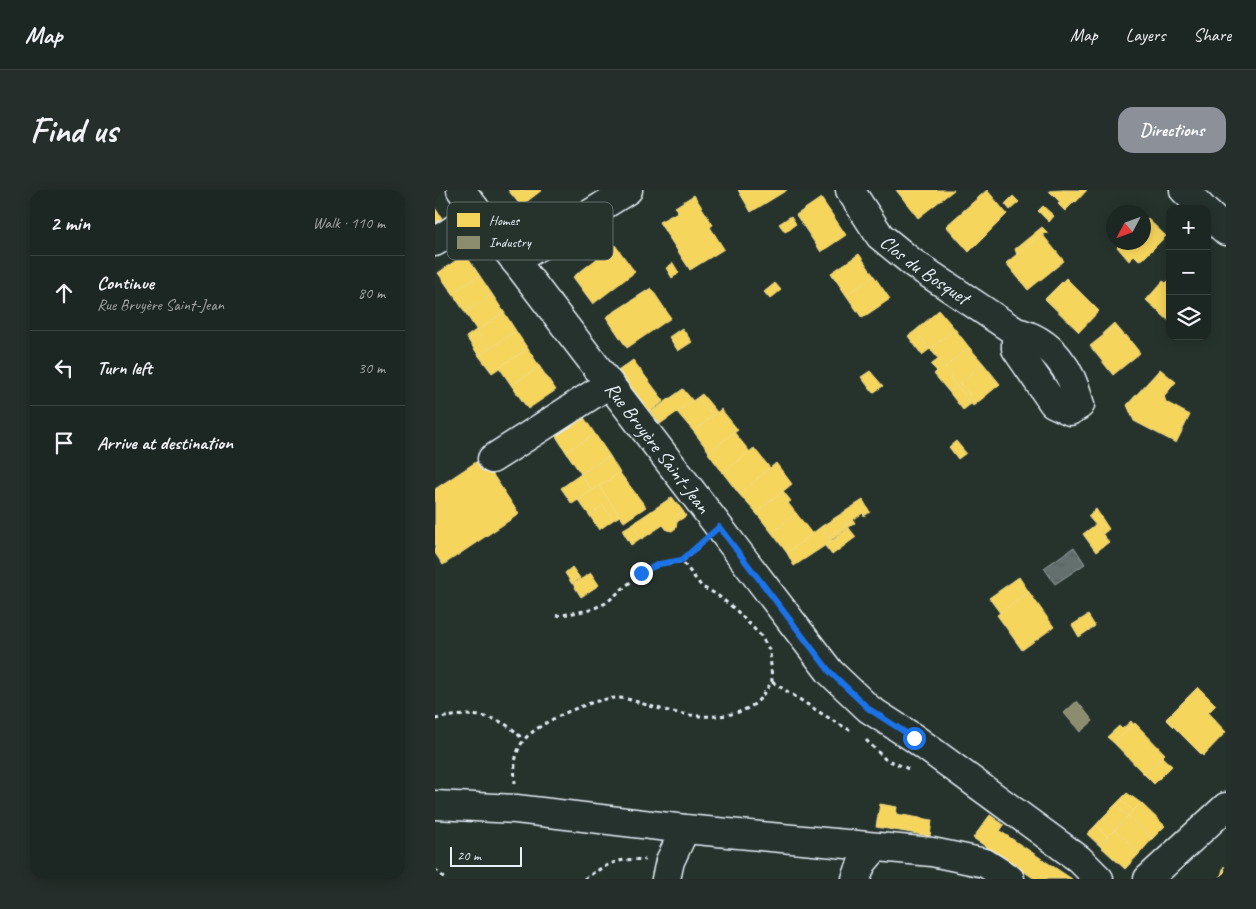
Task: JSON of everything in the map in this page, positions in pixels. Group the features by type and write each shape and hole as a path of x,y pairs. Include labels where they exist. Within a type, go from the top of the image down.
{"street":[{"name":"Rue Bruyère Saint-Jean","path":"461,190 470,202"},
{"path":"609,202 628,190"},
{"name":"Clos du Bosquet","path":"850,190 879,236 913,263 1017,332"},
{"path":"1184,190 1199,205"},
{"path":"1211,217 1226,231"},
{"path":"435,242 447,234"},
{"name":"Rue Bruyère Saint-Jean","path":"515,261 830,672 862,703 914,738 1079,859 1099,879"},
{"path":"492,459 609,384"},
{"path":"435,805 516,810 685,829 932,852 985,863 1010,879"},
{"path":"1148,879 1226,807"},
{"path":"666,875 670,861 685,829"},
{"path":"856,879 862,863 875,848"}],"path":[{"path":"556,616 590,610 606,603 641,573 659,564 682,560 719,527"},
{"path":"516,810 514,764 523,740 550,720 572,708 619,698 674,713 719,716 738,712 754,705 772,682 770,651 761,636 736,610 716,594 702,587 682,560"},
{"path":"772,682 825,717 853,731"},
{"path":"435,719 456,715 476,715 501,720 523,740"},
{"path":"862,735 885,759 911,770"},
{"path":"584,879 603,867 627,858 649,861 666,875"},
{"path":"435,870 446,879"}],"water":[{"path":"1074,547 1085,564 1055,584 1044,568"}],"building: Homes":[{"path":"508,190 542,190 526,202 518,202"},
{"path":"738,190 787,190 751,212"},
{"path":"896,190 954,190 918,218"},
{"path":"987,190 1007,214 969,252 946,226"},
{"path":"1063,190 1075,201 1065,211 1058,204 1060,202 1049,191"},
{"path":"1063,190 1087,190 1076,202"},
{"path":"694,195 713,225 710,227 724,249 690,270 659,222 678,212 675,207"},
{"path":"1013,196 1019,202 1010,210 1005,204"},
{"path":"821,198 846,235 821,252 796,215"},
{"path":"1043,206 1054,216 1049,222 1038,211"},
{"path":"435,208 442,218 435,223"},
{"path":"791,216 796,224 785,232 779,224"},
{"path":"1151,222 1166,236 1143,259 1139,260 1134,255 1129,261 1120,250 1151,250"},
{"path":"1042,227 1048,233 1042,234 1017,255 1015,249"},
{"path":"1042,234 1064,261 1028,290 1006,263"},
{"path":"615,245 635,272 593,304 573,277 595,260 613,260 613,247"},
{"path":"859,254 874,276 846,295 831,273"},
{"path":"456,260 469,260 480,276 452,293 438,273"},
{"path":"673,263 679,273 672,278 666,268"},
{"path":"480,276 492,294 465,312 452,293"},
{"path":"874,276 890,299 862,318 846,295"},
{"path":"1066,278 1099,311 1079,332 1045,299"},
{"path":"1163,281 1166,283 1166,318 1146,300"},
{"path":"775,283 781,290 770,299 764,292"},
{"path":"651,288 671,318 627,348 606,317"},
{"path":"492,294 504,312 477,331 465,312"},
{"path":"939,310 955,329 930,349 915,331"},
{"path":"504,312 516,331 489,349 477,331"},
{"path":"1114,323 1125,336 1122,338 1114,327 1104,335 1103,333"},
{"path":"1114,327 1122,338 1126,335 1140,353 1113,375 1090,346"},
{"path":"682,328 692,342 678,351 669,337"},
{"path":"955,329 969,347 945,367 930,349"},
{"path":"476,330 489,349 479,356 466,337"},
{"path":"516,331 528,349 492,373 479,356"},
{"path":"915,331 930,349 922,355 908,336"},
{"path":"969,347 983,363 960,384 945,367"},
{"path":"528,349 540,367 511,385 499,367"},
{"path":"938,359 953,376 950,378 957,386 949,392 934,374 937,371 931,365"},
{"path":"633,360 664,401 643,417 611,376"},
{"path":"983,363 1000,384 977,403 960,384"},
{"path":"540,367 556,390 528,409 511,385"},
{"path":"1160,369 1176,382 1164,396 1166,402 1190,415 1176,443 1134,421 1127,405"},
{"path":"870,371 883,386 873,393 861,377"},
{"path":"953,376 977,403 973,406 950,378"},
{"path":"957,386 971,404 963,410 949,392"},
{"path":"683,389 693,401 660,424 651,412"},
{"path":"702,394 717,412 713,416 698,397"},
{"path":"698,397 713,416 694,432 677,412"},
{"path":"721,409 738,430 709,452 694,432"},
{"path":"579,410 595,434 566,452 552,430"},
{"path":"734,432 750,452 723,473 708,453"},
{"path":"595,434 610,456 581,474 566,452"},
{"path":"956,441 966,453 958,459 949,447"},
{"path":"754,448 770,468 739,494 723,473"},
{"path":"610,456 620,473 592,491 581,474"},
{"path":"482,458 519,514 443,565 435,553 435,489"},
{"path":"776,463 792,484 756,513 739,494"},
{"path":"620,473 646,507 624,522 599,486"},
{"path":"581,474 592,491 572,504 561,488"},
{"path":"599,486 620,516 613,520 603,505 590,516 578,500"},
{"path":"783,491 791,501 788,503 796,513 772,533 756,513"},
{"path":"672,497 683,511 674,518 677,522 676,528 672,531 667,530 663,525 642,539 632,524"},
{"path":"863,500 870,512 864,516 863,513 829,536 822,526"},
{"path":"603,505 613,520 599,530 590,516"},
{"path":"1096,509 1109,529 1103,534 1088,516"},
{"path":"683,511 686,516 677,522 674,518"},
{"path":"796,513 813,535 787,553 772,533"},
{"path":"853,520 855,523 831,540 829,536"},
{"path":"632,524 641,538 631,545 622,530"},
{"path":"1095,525 1109,542 1096,552 1083,534"},
{"path":"822,526 832,541 794,566 787,553"},
{"path":"849,528 856,537 832,555 825,546"},
{"path":"572,567 580,578 572,584 565,573"},
{"path":"591,573 599,585 581,597 573,584"},
{"path":"1019,577 1029,592 1000,613 989,598"},
{"path":"1029,592 1054,627 1022,650 997,615"},
{"path":"1088,615 1095,626 1079,637 1072,625"},
{"path":"1198,687 1216,705 1208,713 1226,732 1203,756 1166,719"},
{"path":"1131,721 1134,725 1114,743 1107,737 1119,726 1122,729"},
{"path":"1135,723 1165,754 1144,774 1114,743"},
{"path":"1162,757 1172,766 1154,784 1144,774"},
{"path":"1127,793 1141,803 1133,811 1121,799"},
{"path":"1121,799 1133,811 1128,816 1115,805"},
{"path":"1141,803 1165,826 1152,839 1128,816"},
{"path":"880,804 897,807 896,814 932,820 930,836 876,827"},
{"path":"1115,805 1128,816 1115,830 1103,817"},
{"path":"990,815 1004,825 1000,831 1072,879 1035,879 973,838"},
{"path":"1128,816 1152,839 1140,853 1115,830"},
{"path":"1103,817 1115,830 1108,837 1096,825"},
{"path":"1096,825 1108,837 1100,846 1087,834"},
{"path":"1115,830 1140,853 1125,869 1100,846"},
{"path":"1224,866 1226,879 1220,879"}],"building: Industry":[{"path":"1077,701 1093,721 1080,732 1064,713"}],"route":[{"path":"641,573 659,564 682,560 719,527 830,672 869,709 914,738"}]}
